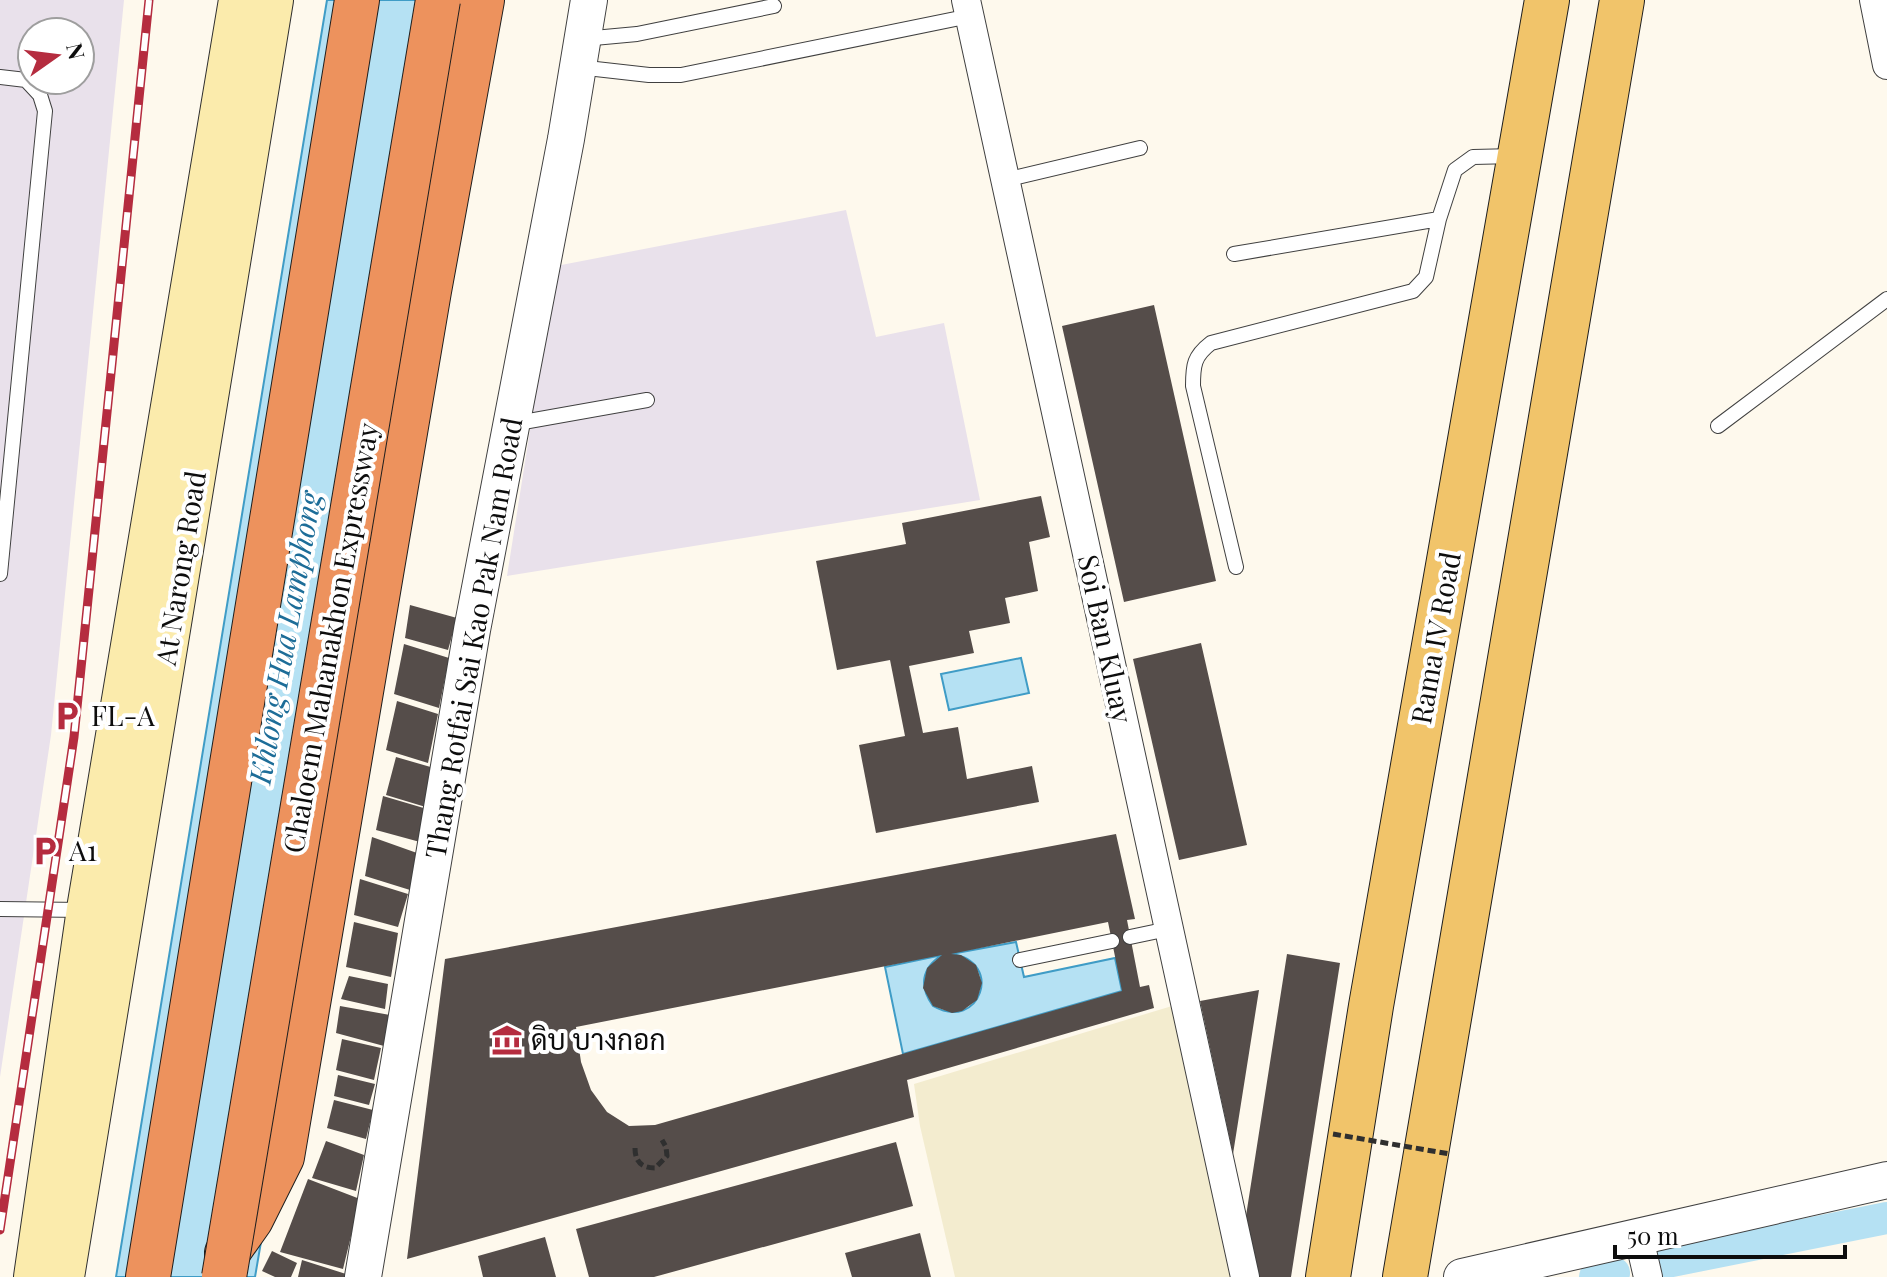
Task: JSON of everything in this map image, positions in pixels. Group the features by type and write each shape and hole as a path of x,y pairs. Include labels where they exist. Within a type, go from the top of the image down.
{"highway":[{"path":"148,1277 357,0"},
{"name":"Chaloem Mahanakhon Expressway","path":"224,1277 438,0"},
{"path":"210,1277 251,1219 282,1157 429,291 482,0"}],"main road":[{"path":"194,274 202,109 213,0"},
{"name":"At Narong Road","path":"34,1277 87,909 239,0"},
{"name":"At Narong Road","path":"64,1277 273,0"},
{"name":"Rama IV Road","path":"1328,1277 1371,1006 1547,0"},
{"path":"1405,1277 1622,0"}],"street":[{"name":"Thang Rotfai Sai Kao Pak Nam Road","path":"363,1277 472,630 589,0"},
{"path":"1874,0 1887,65"},
{"name":"Soi Ban Kluay","path":"968,8 1245,1277"},
{"path":"1462,1277 1887,1180"},
{"path":"1639,1238 1648,1277"}],"lane":[{"path":"580,53 637,34 774,6"},
{"path":"580,53 649,75 681,75 968,8"},
{"path":"0,77 26,80 40,95 45,111 0,574"},
{"path":"1005,180 1140,148"},
{"path":"1236,567 1193,386 1193,365 1197,354 1211,343 1413,291 1426,277 1439,219 1455,170 1473,157 1520,156"},
{"path":"1234,254 1439,219"},
{"path":"1718,426 1887,299"},
{"path":"511,424 647,400"},
{"path":"0,909 87,909"},
{"path":"1130,937 1168,929"},
{"path":"1020,960 1112,941"}],"path":[{"path":"1333,1134 1450,1154"},
{"path":"635,1148 639,1164 655,1168 667,1156 662,1140"}],"shaded area":[{"path":"0,0 124,0 51,735 0,1077"},
{"path":"846,210 876,337 944,323 980,500 507,576 556,266"},
{"path":"1172,1006 1231,1277 955,1277 920,1126 914,1084"}],"water":[{"name":"Khlong Hua Lamphong","path":"327,0 473,0 255,1277 116,1277"},
{"path":"1021,658 1029,693 949,710 941,674"},
{"path":"1016,942 1024,977 1115,958 1122,991 903,1054 885,967 942,955 926,972 926,992 933,1006 949,1012 963,1010 974,1003 980,993 981,981 978,969 968,959 951,954"}],"building":[{"path":"1154,305 1216,581 1124,602 1062,326"},
{"path":"1041,496 1050,537 1029,542 1038,591 1005,598 1010,623 969,631 974,653 909,666 923,733 958,727 967,779 1032,766 1039,802 876,833 859,745 905,736 890,660 837,670 816,561 906,544 902,523"},
{"path":"410,605 457,618 448,650 405,638"},
{"path":"1201,643 1247,845 1179,860 1133,659"},
{"path":"404,644 449,658 439,708 394,694"},
{"path":"397,701 438,714 428,763 386,750"},
{"path":"396,757 434,768 429,808 386,795"},
{"path":"383,796 427,809 420,842 376,830"},
{"name":"ดิบ บางกอก","path":"1116,834 1135,919 1127,920 1140,987 1149,985 1154,1008 907,1080 914,1117 407,1259 445,959","holes":["1108,922 1122,991 655,1125 629,1126 607,1112 591,1090 581,1062 576,1027 942,955 927,968 923,988 933,1006 952,1013 962,1011 977,1000 982,983 976,965 961,955 951,954"]},
{"path":"372,837 417,853 410,890 365,876"},
{"path":"360,879 408,894 398,927 354,915"},
{"path":"354,922 398,933 391,977 346,967"},
{"path":"1287,954 1340,963 1291,1277 1252,1277 1243,1235"},
{"path":"349,976 388,984 385,1009 341,999"},
{"path":"1259,990 1233,1154 1200,1001"},
{"path":"340,1006 390,1015 384,1046 336,1033"},
{"path":"342,1039 381,1048 374,1080 336,1070"},
{"path":"338,1075 375,1084 369,1105 334,1096"},
{"path":"334,1100 373,1110 366,1139 327,1128"},
{"path":"326,1141 364,1155 356,1191 312,1178"},
{"path":"896,1142 913,1206 654,1277 589,1277 576,1229"},
{"path":"308,1179 360,1199 343,1269 280,1252"},
{"path":"920,1233 931,1277 852,1277 845,1253"},
{"path":"545,1237 556,1277 483,1277 478,1256"},
{"path":"272,1251 297,1263 291,1277 275,1277 262,1271"},
{"path":"302,1260 346,1274 345,1277 298,1277"}],"waterway":[{"path":"1652,1265 1887,1218"},
{"path":"1595,1277 1614,1273"}],"railway":[{"path":"0,1230 74,737 149,0"}],"place":[{"name":"FL-A","path":"67,716"},
{"name":"A1","path":"45,851"},
{"name":"ดิบ บางกอก","path":"507,1040"}]}
